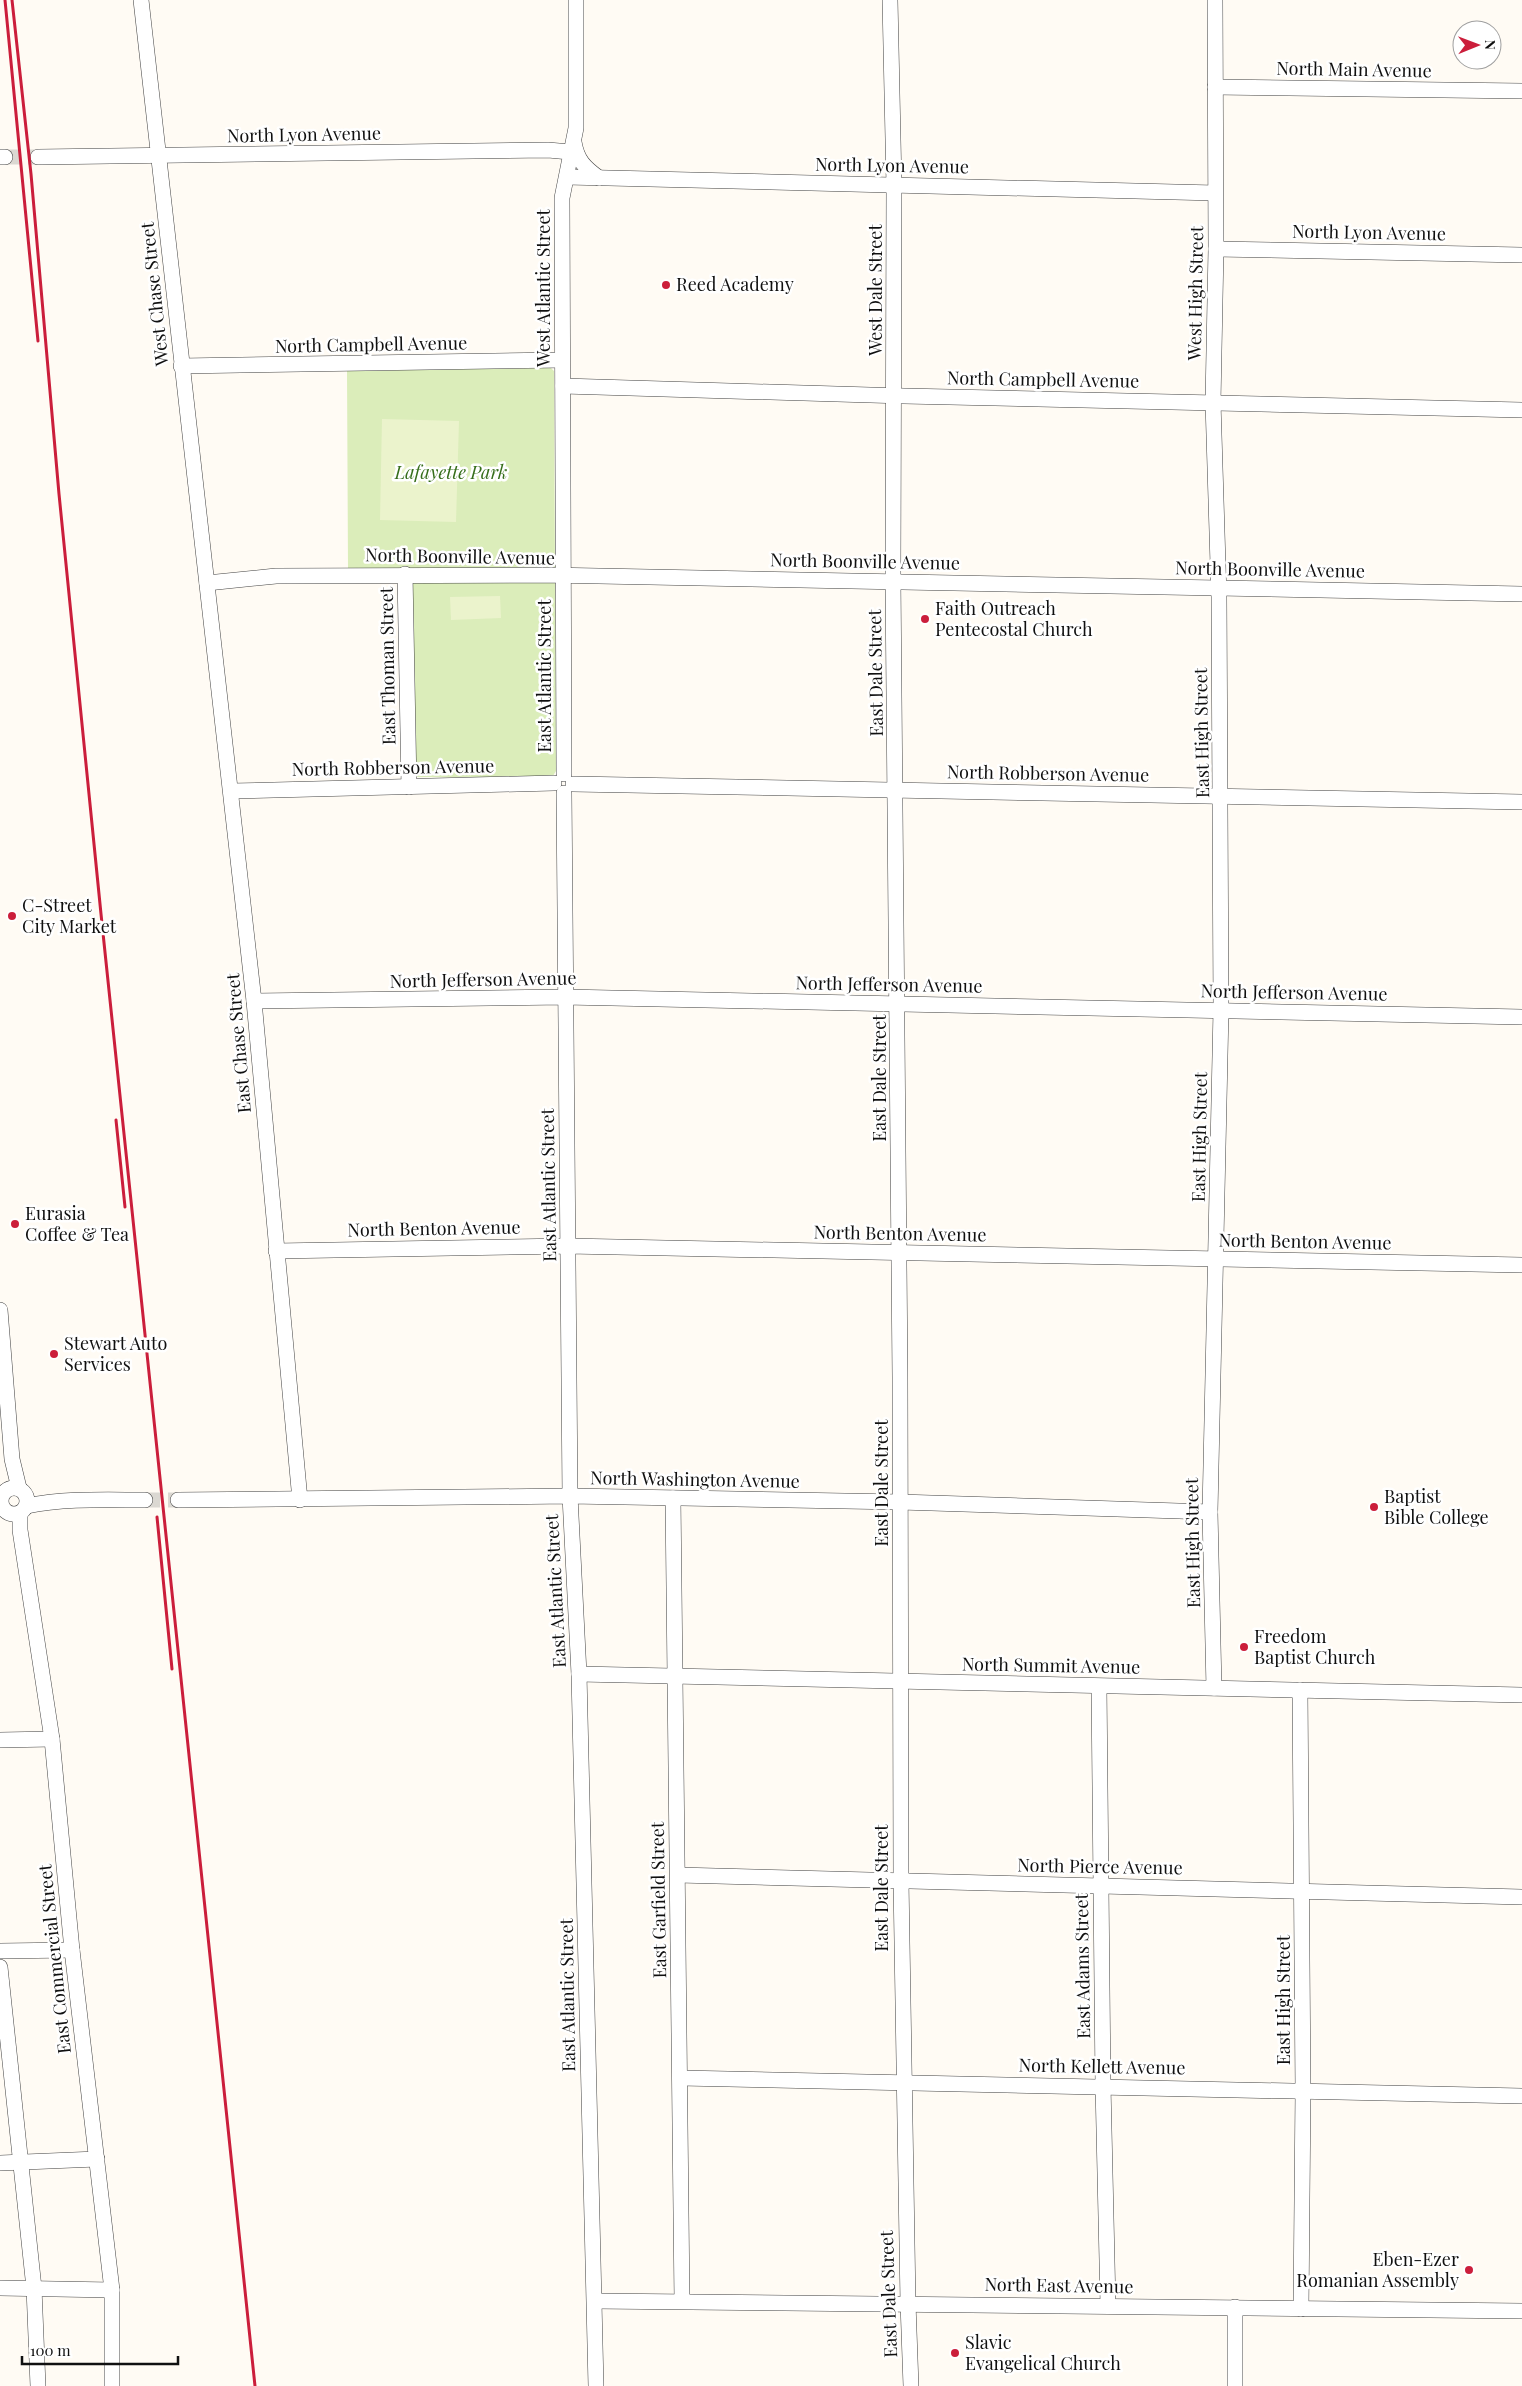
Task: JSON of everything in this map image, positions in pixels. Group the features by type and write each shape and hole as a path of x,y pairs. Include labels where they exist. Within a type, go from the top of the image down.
{"street":[{"name":"West Chase Street","path":"141,0 207,583"},
{"name":"West Atlantic Street","path":"562,577 562,198 576,128 576,0"},
{"name":"West Dale Street","path":"890,0 894,185 895,396 893,580"},
{"name":"West High Street","path":"1215,0 1216,249 1213,402 1219,587"},
{"name":"North Main Avenue","path":"1215,87 1522,90"},
{"name":"North Lyon Avenue","path":"38,157 548,150 572,146"},
{"path":"572,146 576,157 584,167 599,178"},
{"name":"North Lyon Avenue","path":"567,177 1215,193"},
{"name":"North Lyon Avenue","path":"1216,249 1522,255"},
{"name":"North Campbell Avenue","path":"181,366 562,360"},
{"name":"North Campbell Avenue","path":"563,386 895,396 1522,410"},
{"name":"North Boonville Avenue","path":"207,583 276,576 405,574 893,580 1522,594"},
{"name":"East Thoman Street","path":"405,574 409,787"},
{"name":"East Atlantic Street","path":"562,577 570,1496 579,1674 596,2386"},
{"name":"East Dale Street","path":"893,580 898,1004 903,2082 911,2386"},
{"name":"East Chase Street","path":"207,583 232,791 254,1001 300,1500"},
{"name":"East High Street","path":"1214,1688 1210,1512 1221,1010 1219,587"},
{"name":"North Robberson Avenue","path":"232,791 564,784 1522,802"},
{"name":"North Jefferson Avenue","path":"254,1001 565,997 1522,1016"},
{"name":"North Benton Avenue","path":"276,1251 568,1246 1522,1266"},
{"name":"East Commercial Street","path":"0,1310 14,1501 52,1739 72,1950 112,2290 112,2386"},
{"name":"North Washington Avenue","path":"178,1500 570,1496 900,1502 1210,1512"},
{"name":"East Garfield Street","path":"673,1498 682,2301"},
{"path":"14,1501 145,1500"},
{"name":"North Summit Avenue","path":"579,1674 1099,1687 1522,1694"},
{"name":"East Adams Street","path":"1099,1687 1100,1886 1108,2305"},
{"name":"East High Street","path":"1300,1690 1303,2091 1301,2309"},
{"path":"0,1740 52,1739"},
{"name":"North Pierce Avenue","path":"678,1875 1522,1897"},
{"path":"0,1951 72,1950"},
{"path":"0,1968 34,2288 38,2386"},
{"name":"North Kellett Avenue","path":"680,2078 1522,2096"},
{"path":"0,2163 97,2159"},
{"path":"0,2288 112,2290"},
{"name":"North East Avenue","path":"594,2301 1108,2305 1522,2311"},
{"path":"1235,2307 1236,2386"}],"green space":[{"name":"Lafayette Park","path":"551,368 554,371 556,771 553,776 544,778 416,777 410,568 348,568 347,371"},
{"path":"382,419 459,421 456,522 380,520"},
{"path":"500,596 501,618 451,620 450,597"}],"tunnel":[{"path":"5,157 38,157"},
{"path":"145,1500 178,1500"}],"railway":[{"path":"5,0 38,341"},
{"path":"12,0 31,174 59,494 101,914 255,2386"},
{"path":"116,1120 125,1207"},
{"path":"157,1517 172,1669"}],"place":[{"name":"Reed Academy","path":"666,285"},
{"name":"Faith Outreach Pentecostal Church","path":"925,619"},
{"name":"C-Street City Market","path":"12,916"},
{"name":"Eurasia Coffee & Tea","path":"15,1224"},
{"name":"Stewart Auto Services","path":"54,1354"},
{"name":"Baptist Bible College","path":"1374,1507"},
{"name":"Freedom Baptist Church","path":"1244,1647"},
{"name":"Eben-Ezer Romanian Assembly","path":"1469,2270"},
{"name":"Slavic Evangelical Church","path":"955,2353"}]}
